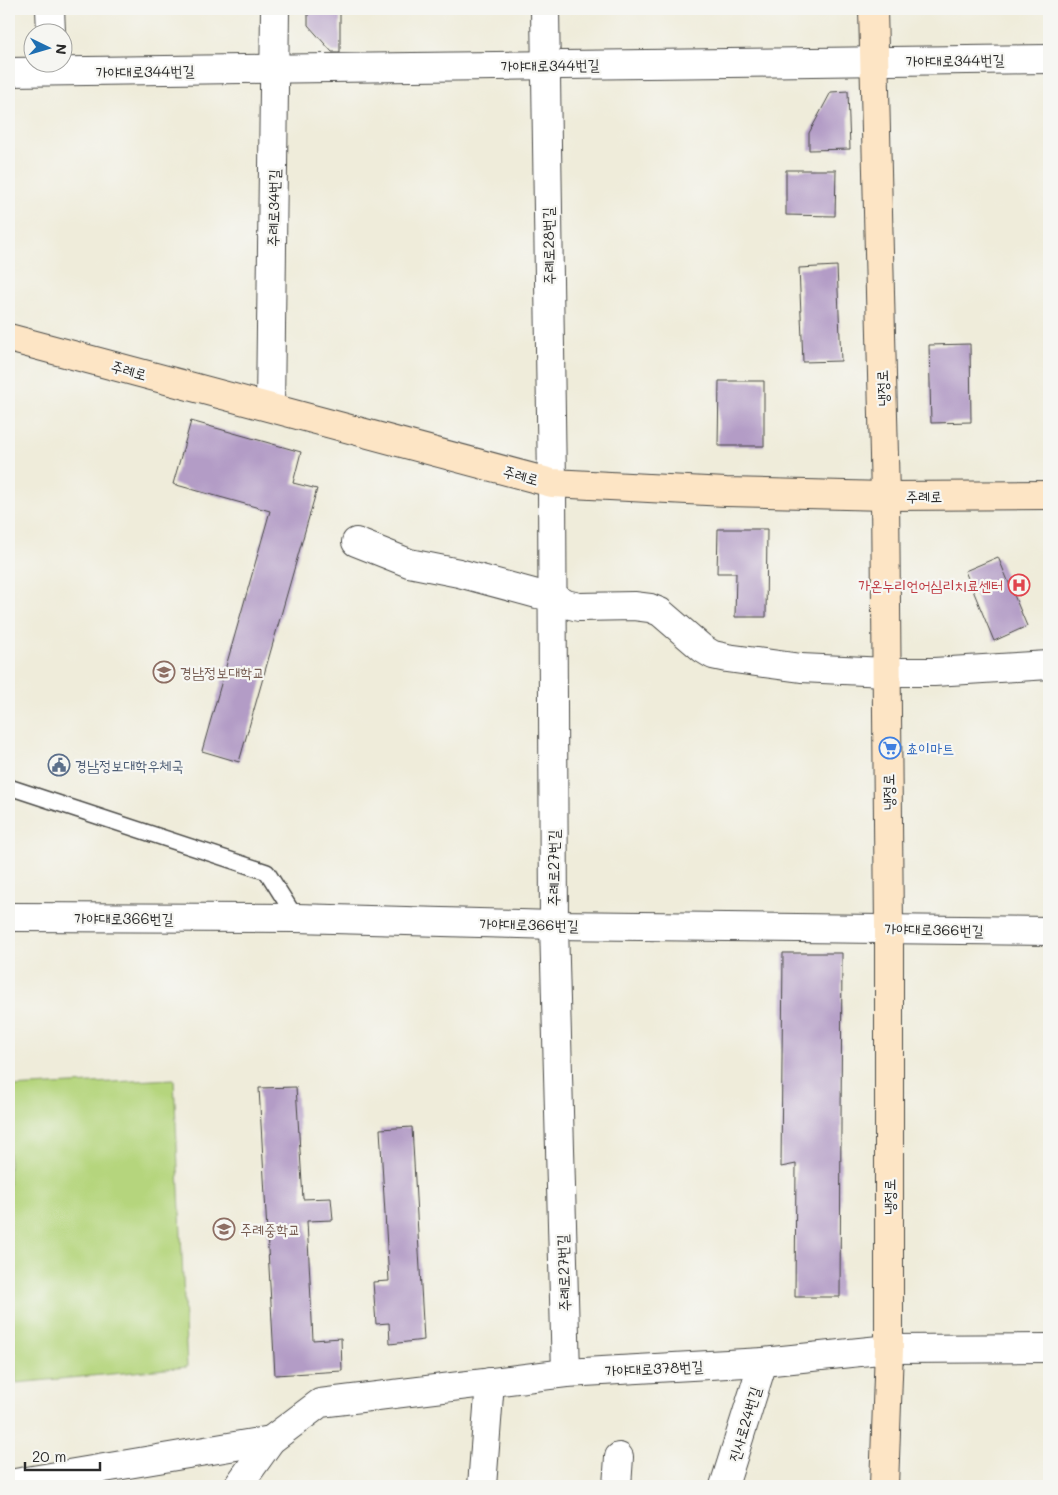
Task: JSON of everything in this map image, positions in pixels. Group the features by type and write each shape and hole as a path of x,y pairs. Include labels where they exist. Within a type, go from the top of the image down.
{"main road":[{"name":"냉정로","path":"873,9 885,496 889,929 889,1349 884,1486"},
{"name":"주례로","path":"9,338 552,483 726,492 885,496 1049,495"}],"street":[{"path":"50,9 50,22"},
{"name":"주례로34번길","path":"270,407 275,9"},
{"name":"주례로28번길","path":"545,9 552,483"},
{"name":"가야대로344번길","path":"72,67 275,69 1049,59"},
{"name":"가야대로344번길","path":"9,72 22,70"},
{"name":"주례로27번길","path":"552,483 554,925 566,1373"},
{"path":"356,542 409,563 552,596 566,604 579,607 634,606 650,608 660,612 703,649 713,655 727,658 801,668 886,672 934,672 1049,665"},
{"name":"가야대로366번길","path":"9,917 296,918 554,925 1049,931"},
{"name":"가야대로378번길","path":"238,1486 271,1440 320,1403 566,1373 763,1362 889,1349 1049,1348"},
{"name":"진사로24번길","path":"724,1486 763,1362"},
{"path":"482,1486 490,1382"},
{"name":"가야대로378번길","path":"9,1484 271,1440"},
{"path":"617,1486 619,1457"}],"lane":[{"path":"9,787 266,872 296,918"}],"green space":[{"path":"174,1079 187,1367 16,1383 9,1237 9,1087"}],"building":[{"path":"308,9 340,9 340,52 332,52 308,25"},
{"path":"848,91 850,149 809,150 809,133 831,92"},
{"path":"786,170 836,170 835,216 786,215"},
{"path":"837,266 841,361 803,362 799,268"},
{"path":"970,344 971,422 931,423 929,345"},
{"path":"719,381 764,381 764,446 718,446"},
{"path":"191,421 301,452 293,483 317,489 239,762 202,751 270,511 173,484"},
{"path":"718,529 767,529 766,617 735,617 736,573 717,573"},
{"path":"998,557 1027,626 994,641 965,571"},
{"path":"783,953 842,953 840,1297 795,1297 796,1164 781,1167"},
{"path":"296,1087 303,1199 331,1198 333,1220 307,1221 313,1340 341,1338 342,1371 275,1375 259,1088"},
{"path":"412,1127 424,1340 390,1344 389,1323 376,1324 373,1282 389,1281 380,1129"}],"place":[{"name":"가온누리언어심리치료센터","path":"1019,585"},
{"name":"경남정보대학교","path":"164,672"},
{"name":"쵸이마트","path":"890,748"},
{"name":"경남정보대학우체국","path":"59,765"},
{"name":"주례중학교","path":"224,1229"}]}
